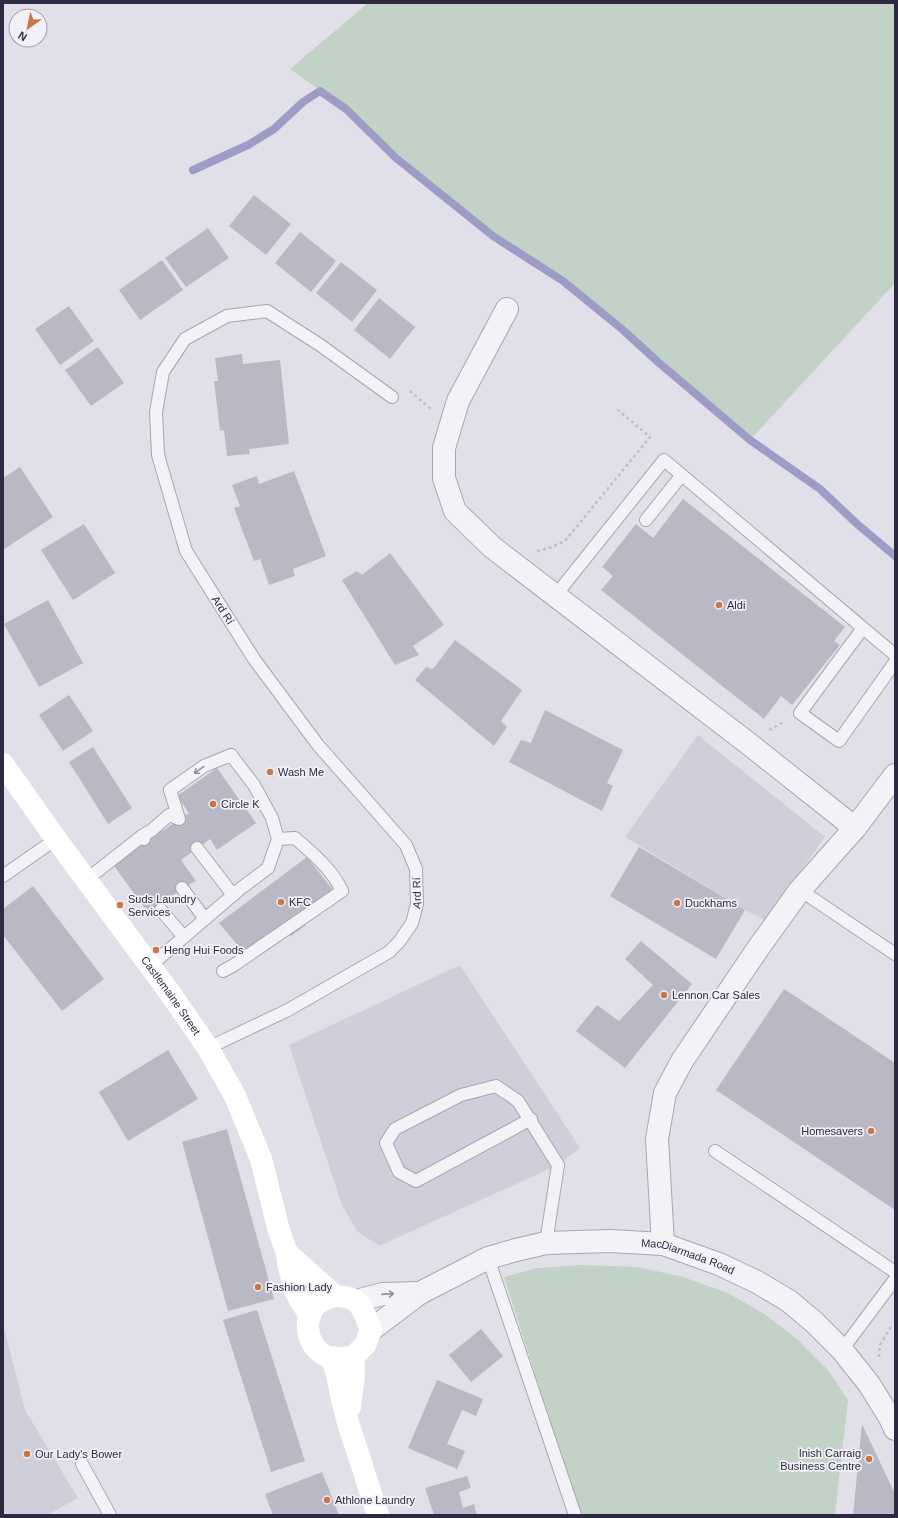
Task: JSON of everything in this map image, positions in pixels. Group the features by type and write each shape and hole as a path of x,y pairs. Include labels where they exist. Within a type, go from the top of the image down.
{"main road":[{"name":"Castlemaine Street","path":"3,764 208,1048 235,1096 261,1159 279,1231 288,1253 288,1263 296,1294 310,1316"},
{"name":"Castlemaine Street","path":"288,1253 335,1296 344,1296 356,1301"},
{"path":"335,1296 322,1300 315,1306 310,1316 307,1328 309,1337 313,1345 319,1351 332,1357 354,1356"},
{"path":"349,1426 348,1418 354,1375 354,1356 365,1344 372,1330 361,1304 356,1301"},
{"path":"332,1357 349,1426 368,1489 378,1515"}],"street":[{"path":"508,309 458,401 444,448 444,478 455,511 492,547 749,744 855,828"},
{"path":"663,1244 657,1139 665,1093 682,1061 758,947 800,890 855,828 895,775"},
{"name":"MacDiarmada Road","path":"372,1330 420,1293 488,1258 546,1243 610,1241 663,1244 719,1264 757,1282 789,1301 814,1322 842,1350 870,1384 895,1429"},
{"name":"MacDiarmada Road","path":"356,1301 383,1294 420,1293"}],"lane":[{"name":"Ard Rí","path":"208,1048 288,1010 389,952 399,942 412,922 417,904 416,869 406,845 318,745 254,658 186,551 158,455 156,412 163,372 185,338 227,316 267,311 320,345 392,397"},
{"path":"555,596 664,460 681,476 895,655"},
{"path":"646,520 681,476"},
{"path":"863,628 800,713 839,741 895,662"},
{"path":"86,880 143,838 168,815 179,819 170,790 204,766 231,755 254,785 272,818 278,839 268,868 233,895 150,966"},
{"path":"223,971 342,891 338,882 324,864 296,838 278,839"},
{"path":"3,876 56,839"},
{"path":"197,848 233,895"},
{"path":"182,888 205,919"},
{"path":"800,890 895,954"},
{"path":"161,910 184,937"},
{"path":"531,1120 416,1181 399,1172 386,1143 395,1130 461,1094 496,1086 518,1101 531,1120 558,1165 546,1243"},
{"path":"715,1151 895,1272"},
{"path":"488,1258 575,1515"},
{"path":"842,1350 895,1279"},
{"path":"82,1464 110,1515"}],"path":[{"path":"531,552 552,547 565,541 650,437 618,410"},
{"path":"749,744 766,731 800,713"},
{"path":"881,1364 879,1358 880,1345 892,1325"}],"shaded area":[{"path":"698,735 825,837 765,920 745,910 625,837"},
{"path":"460,965 580,1148 558,1165 379,1246 357,1231 342,1205 289,1045"},
{"name":"Our Lady's Bower","path":"3,1324 25,1410 78,1498 47,1515 3,1515"}],"green space":[{"path":"368,3 895,3 895,283 750,440 563,281 493,236 346,109 290,69"},
{"path":"581,1265 638,1267 683,1277 728,1293 766,1315 798,1340 828,1370 848,1400 835,1515 580,1515 504,1277 537,1268"}],"building":[{"path":"254,195 291,224 266,255 229,226"},
{"path":"208,228 229,258 186,287 165,258"},
{"path":"300,232 336,261 311,292 275,263"},
{"path":"162,260 183,290 140,320 119,290"},
{"path":"341,262 377,290 352,322 316,293"},
{"path":"379,298 415,327 390,359 354,330"},
{"path":"69,306 94,341 60,365 35,329"},
{"path":"98,347 124,383 91,406 65,370"},
{"path":"242,354 243,364 280,360 289,444 249,449 250,454 227,456 224,430 220,431 214,381 218,381 215,358"},
{"path":"20,467 53,517 3,550 3,478"},
{"path":"294,471 326,556 293,569 295,576 269,585 260,559 254,561 234,508 240,506 232,485 257,476 259,484"},
{"name":"Aldi","path":"683,499 845,627 834,641 840,645 792,705 781,696 764,719 601,590 613,576 602,567 636,524 653,538"},
{"path":"84,524 115,573 73,600 41,550"},
{"path":"390,553 444,625 413,646 419,655 395,665 342,580 357,571 362,575"},
{"path":"48,600 83,663 39,687 4,624"},
{"path":"455,640 522,690 501,721 507,727 494,746 415,680 426,667 433,669"},
{"path":"69,695 93,731 63,751 39,715"},
{"path":"545,710 623,750 607,783 613,786 602,811 509,762 521,740 531,743"},
{"path":"93,747 132,808 108,824 69,762"},
{"path":"217,768 256,823 217,850 210,839 181,860 196,881 182,888 150,915 111,862 159,827 162,831 189,813 177,796"},
{"name":"Duckhams","path":"639,847 745,910 716,959 610,896"},
{"name":"KFC","path":"307,857 333,890 298,914 306,925 291,936 281,927 244,953 219,923"},
{"path":"33,886 104,979 62,1011 3,935 3,909"},
{"name":"Lennon Car Sales","path":"641,941 692,984 625,1068 576,1031 597,1005 619,1021 653,985 625,959"},
{"path":"784,989 895,1063 895,1210 716,1090"},
{"path":"168,1050 198,1099 128,1141 99,1092"},
{"path":"227,1129 274,1299 228,1311 182,1142"},
{"path":"257,1310 305,1461 271,1472 223,1320"},
{"path":"481,1329 503,1356 471,1382 449,1355"},
{"path":"437,1380 483,1399 476,1416 462,1410 447,1444 465,1451 457,1469 408,1448"},
{"name":"Inish Carraig Business Centre","path":"862,1424 895,1494 895,1515 853,1515"},
{"path":"322,1472 339,1515 273,1515 265,1494"},
{"path":"467,1476 471,1488 459,1492 463,1508 474,1504 477,1515 434,1515 425,1488"}],"waterway":[{"path":"193,170 248,145 274,129 303,102 320,91 346,109 396,158 493,236 563,281 623,330 658,362 750,440 820,489 856,523 895,556"}],"place":[{"name":"Aldi","path":"719,605"},
{"name":"Wash Me","path":"270,772"},
{"name":"Circle K","path":"213,804"},
{"name":"KFC","path":"281,902"},
{"name":"Duckhams","path":"677,903"},
{"name":"Suds Laundry Services","path":"120,905"},
{"name":"Heng Hui Foods","path":"156,950"},
{"name":"Lennon Car Sales","path":"664,995"},
{"name":"Homesavers","path":"871,1131"},
{"name":"Fashion Lady","path":"258,1287"},
{"name":"Our Lady's Bower","path":"27,1454"},
{"name":"Inish Carraig Business Centre","path":"869,1459"},
{"name":"Athlone Laundry","path":"327,1500"}]}
